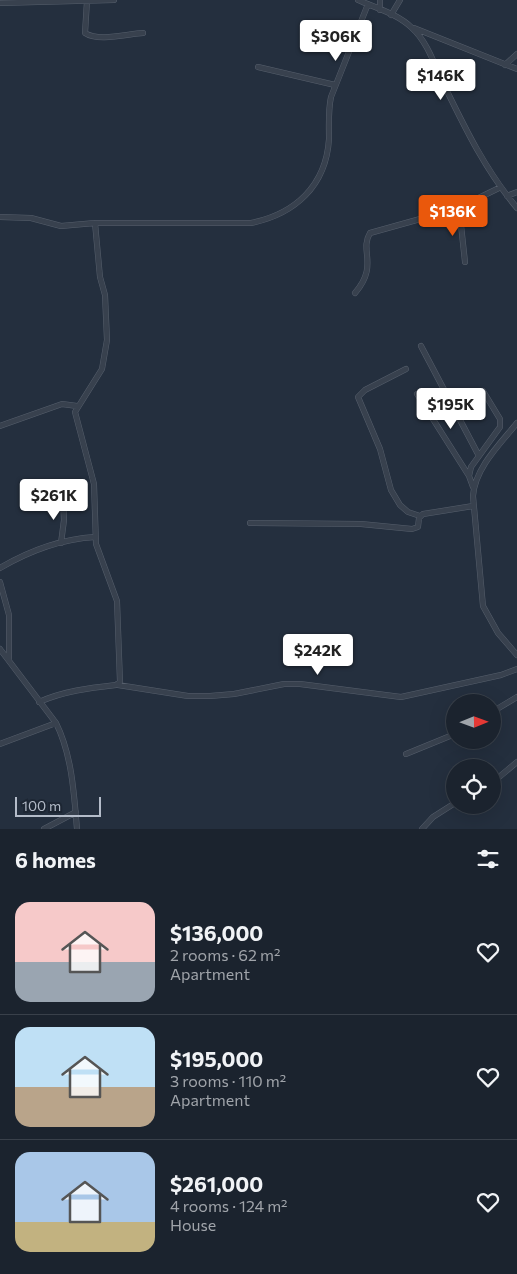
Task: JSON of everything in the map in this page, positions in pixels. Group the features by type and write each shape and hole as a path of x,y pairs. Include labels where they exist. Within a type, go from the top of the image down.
{"street":[{"path":"0,3 114,0"},
{"path":"358,0 391,15 413,28 517,69"},
{"path":"380,0 380,10"},
{"path":"391,15 400,0"},
{"path":"88,2 84,24 85,33 89,36 143,33"},
{"path":"0,216 31,218 61,226 95,223 251,223 269,218 300,203 314,185 326,155 328,110 335,85 368,4"},
{"path":"413,28 499,188 517,208"},
{"path":"505,64 517,54"},
{"path":"258,67 335,85"},
{"path":"355,293 367,276 367,240 370,233 456,209 499,188"},
{"path":"507,196 517,192"},
{"path":"456,209 461,225 465,262"},
{"path":"95,223 100,278 105,295 107,340 102,369 75,412 94,484 95,537 117,601 119,614 118,652 121,679 118,685"},
{"path":"421,346 479,456"},
{"path":"406,369 365,390 358,397 380,449 391,490 400,505 408,512 420,516 473,506"},
{"path":"470,476 471,467 501,424 500,418 482,391"},
{"path":"417,394 470,476 473,488 473,506 483,606 498,633 517,655"},
{"path":"0,426 62,404 77,406"},
{"path":"473,488 485,464 517,424"},
{"path":"60,543 64,520 63,499"},
{"path":"250,523 361,524 412,529 418,527 420,516"},
{"path":"0,568 32,551 60,543 95,537"},
{"path":"0,582 9,615 9,658"},
{"path":"0,649 9,658 56,723 66,747 77,829"},
{"path":"39,702 56,694 80,689 118,685 188,696 216,696 284,684 300,684 401,697 501,675 517,669"},
{"path":"501,707 517,697"},
{"path":"0,744 56,723"},
{"path":"406,754 446,738"},
{"path":"501,775 517,762"},
{"path":"422,829 433,817 446,809"},
{"path":"44,829 76,812"}]}
